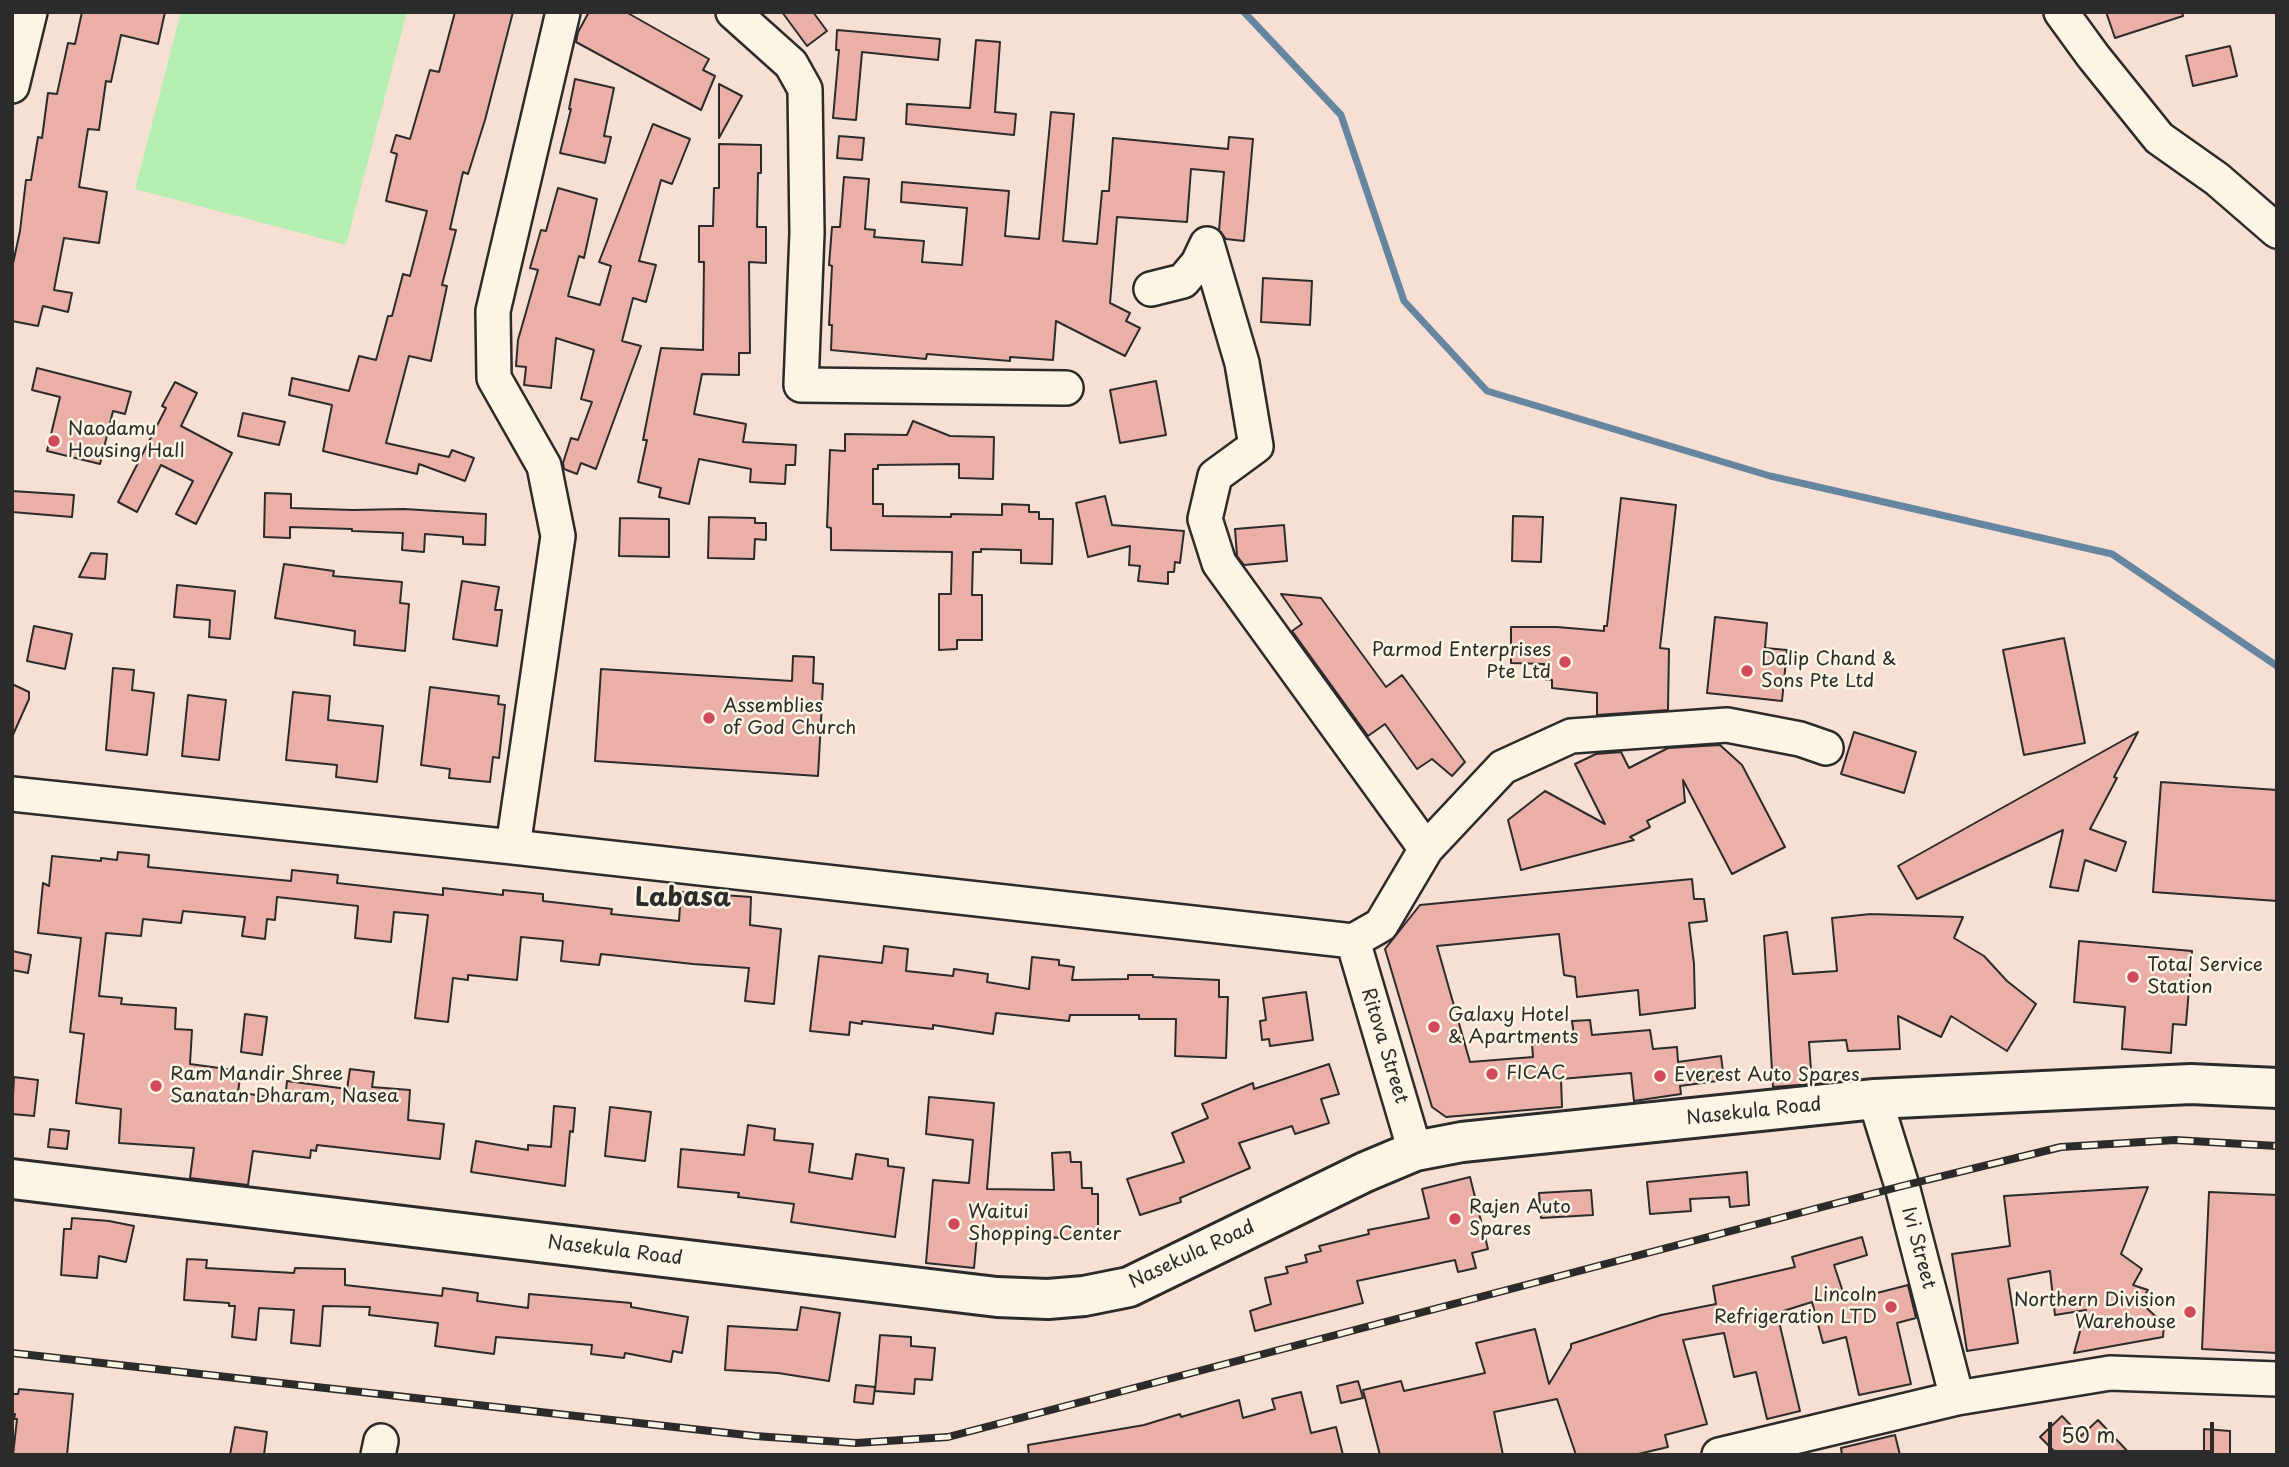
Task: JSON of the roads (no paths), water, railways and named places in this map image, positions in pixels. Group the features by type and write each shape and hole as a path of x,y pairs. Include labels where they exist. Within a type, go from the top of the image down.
{"main road":[{"name":"Nasekula Road","path":"12,1180 998,1297 1048,1298 1084,1296 1129,1287 1415,1151 1462,1142 1875,1099 2191,1084 2277,1088"}],"street":[{"path":"12,86 30,12"},
{"path":"513,847 558,536 544,466 494,379 493,311 563,12"},
{"path":"733,12 792,64 805,89 807,233 801,385 1066,388"},
{"path":"2061,12 2159,138 2217,179 2277,231"},
{"path":"1151,289 1183,281 1198,263 1207,244 1242,363 1256,446 1215,476 1205,519 1219,564 1426,849"},
{"path":"12,794 1353,941 1381,925 1426,849 1503,767 1571,736 1727,725 1800,739 1826,748"},
{"name":"Ritova Street","path":"1353,941 1415,1151"},
{"name":"Ivi Street","path":"1875,1099 1902,1186 1957,1398"},
{"path":"1719,1455 1778,1448 1957,1398 2110,1373 2277,1379"}],"waterway":[{"path":"1244,12 1341,115 1404,301 1487,391 1770,476 2112,554 2277,666"}],"railway":[{"path":"12,1353 755,1436 856,1443 948,1437 1902,1186 2061,1147 2175,1140 2277,1146"}],"place":[{"name":"Naodamu Housing Hall","path":"54,441"},
{"name":"Parmod Enterprises Pte Ltd","path":"1565,662"},
{"name":"Dalip Chand & Sons Pte Ltd","path":"1747,671"},
{"name":"Assemblies of God Church","path":"709,718"},
{"name":"Total Service Station","path":"2133,977"},
{"name":"Galaxy Hotel & Apartments","path":"1434,1027"},
{"name":"FICAC","path":"1492,1074"},
{"name":"Everest Auto Spares","path":"1660,1076"},
{"name":"Ram Mandir Shree Sanatan Dharam, Nasea","path":"156,1086"},
{"name":"Rajen Auto Spares","path":"1455,1219"},
{"name":"Waitui Shopping Center","path":"954,1224"},
{"name":"Lincoln Refrigeration LTD","path":"1891,1307"},
{"name":"Northern Division Warehouse","path":"2190,1312"}],"district":[{"name":"Labasa","path":"683,899"}]}
